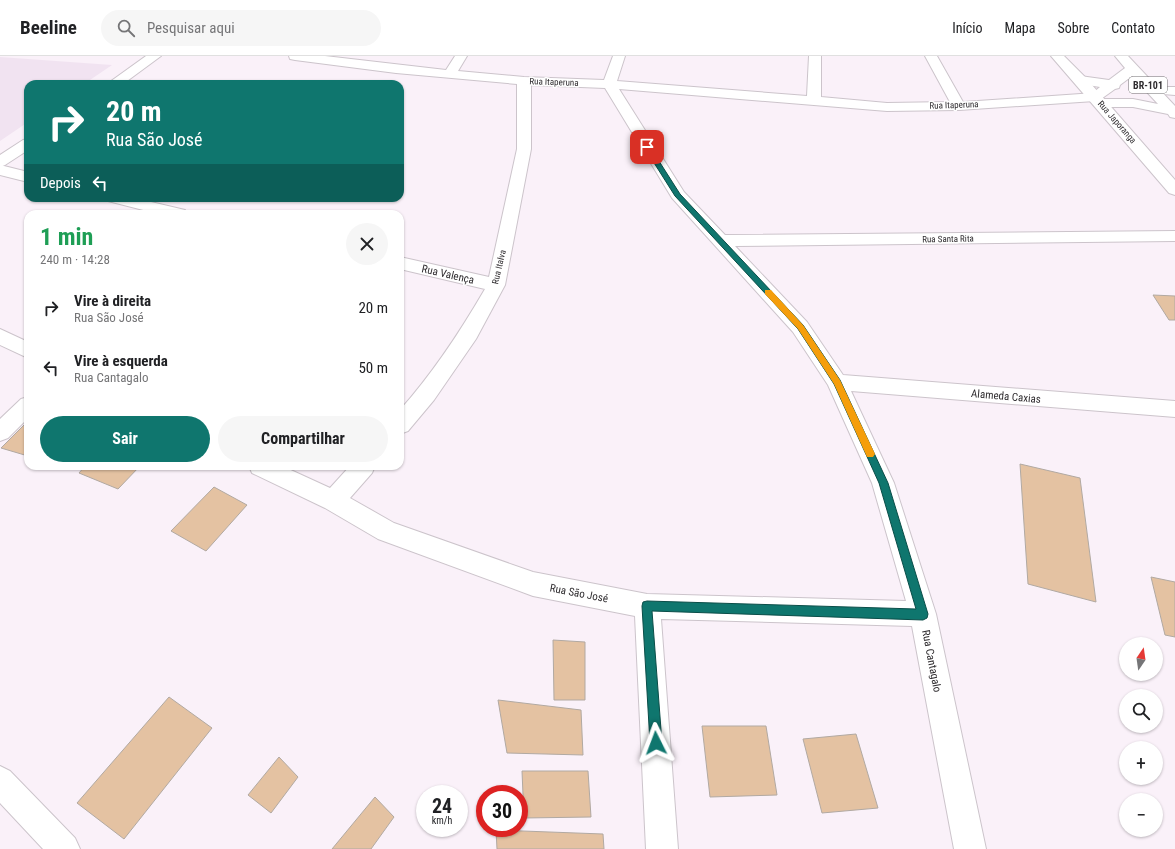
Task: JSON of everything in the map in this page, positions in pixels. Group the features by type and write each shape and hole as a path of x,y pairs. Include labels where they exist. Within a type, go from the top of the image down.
{"main road":[{"path":"120,80 154,56"},
{"name":"Rua Itaperuna","path":"295,56 396,69 524,81 609,84 887,107 959,106 1098,100 1133,103 1173,102"},
{"path":"450,74 461,56"},
{"path":"609,84 619,56"},
{"path":"814,101 815,56"},
{"path":"931,56 959,106"},
{"name":"Rua Japoranga","path":"1057,56 1098,100 1175,190"},
{"name":"BR-101","path":"1121,56 1140,64 1173,102"},
{"path":"1098,100 1140,64"},
{"name":"BR-101","path":"1140,64 1173,102"},
{"path":"386,79 396,69"},
{"path":"1080,80 1114,85"},
{"name":"Rua Italva","path":"404,420 427,394 469,334 496,285 524,148 524,81"},
{"name":"Rua Cantagalo","path":"609,84 678,195 800,327 837,382 884,483 923,614 970,849"},
{"path":"0,162 24,146"},
{"path":"0,170 24,175"},
{"path":"130,202 163,210"},
{"name":"Rua Santa Rita","path":"721,241 1175,236"},
{"name":"Rua Valença","path":"404,265 496,285"},
{"path":"0,336 24,349"},
{"name":"Alameda Caxias","path":"837,382 1175,409"},
{"path":"0,432 24,409"},
{"name":"Rua São José","path":"268,470 333,501 386,531 533,584 647,606 923,614"},
{"path":"333,501 360,470"},
{"path":"647,606 662,849"},
{"path":"0,781 64,849"}],"shaded area":[{"path":"0,57 112,65 90,80 24,80 24,125 0,141"}],"building":[{"path":"1153,295 1175,296 1175,320 1169,320"},
{"path":"24,425 24,455 1,448"},
{"path":"1020,464 1080,478 1096,602 1028,584"},
{"path":"82,470 136,470 118,489 79,473"},
{"path":"214,487 247,505 206,551 171,531"},
{"path":"1151,577 1175,582 1175,637 1165,635"},
{"path":"553,640 585,642 585,700 554,700"},
{"path":"169,697 212,728 124,839 77,803"},
{"path":"498,700 581,710 583,755 507,753"},
{"path":"702,726 766,726 777,795 710,797"},
{"path":"856,734 878,808 822,813 803,739"},
{"path":"279,757 298,777 271,813 248,795"},
{"path":"522,771 588,771 591,817 528,818 528,785 523,785"},
{"path":"375,797 394,817 371,849 332,849"},
{"path":"528,831 603,834 604,849 497,849 496,837 528,837"}],"slow traffic":[{"path":"768,292 800,327 837,382 870,454"}],"route":[{"path":"647,147 678,195 800,327 837,382 884,483 923,614 647,606 656,743"}]}
